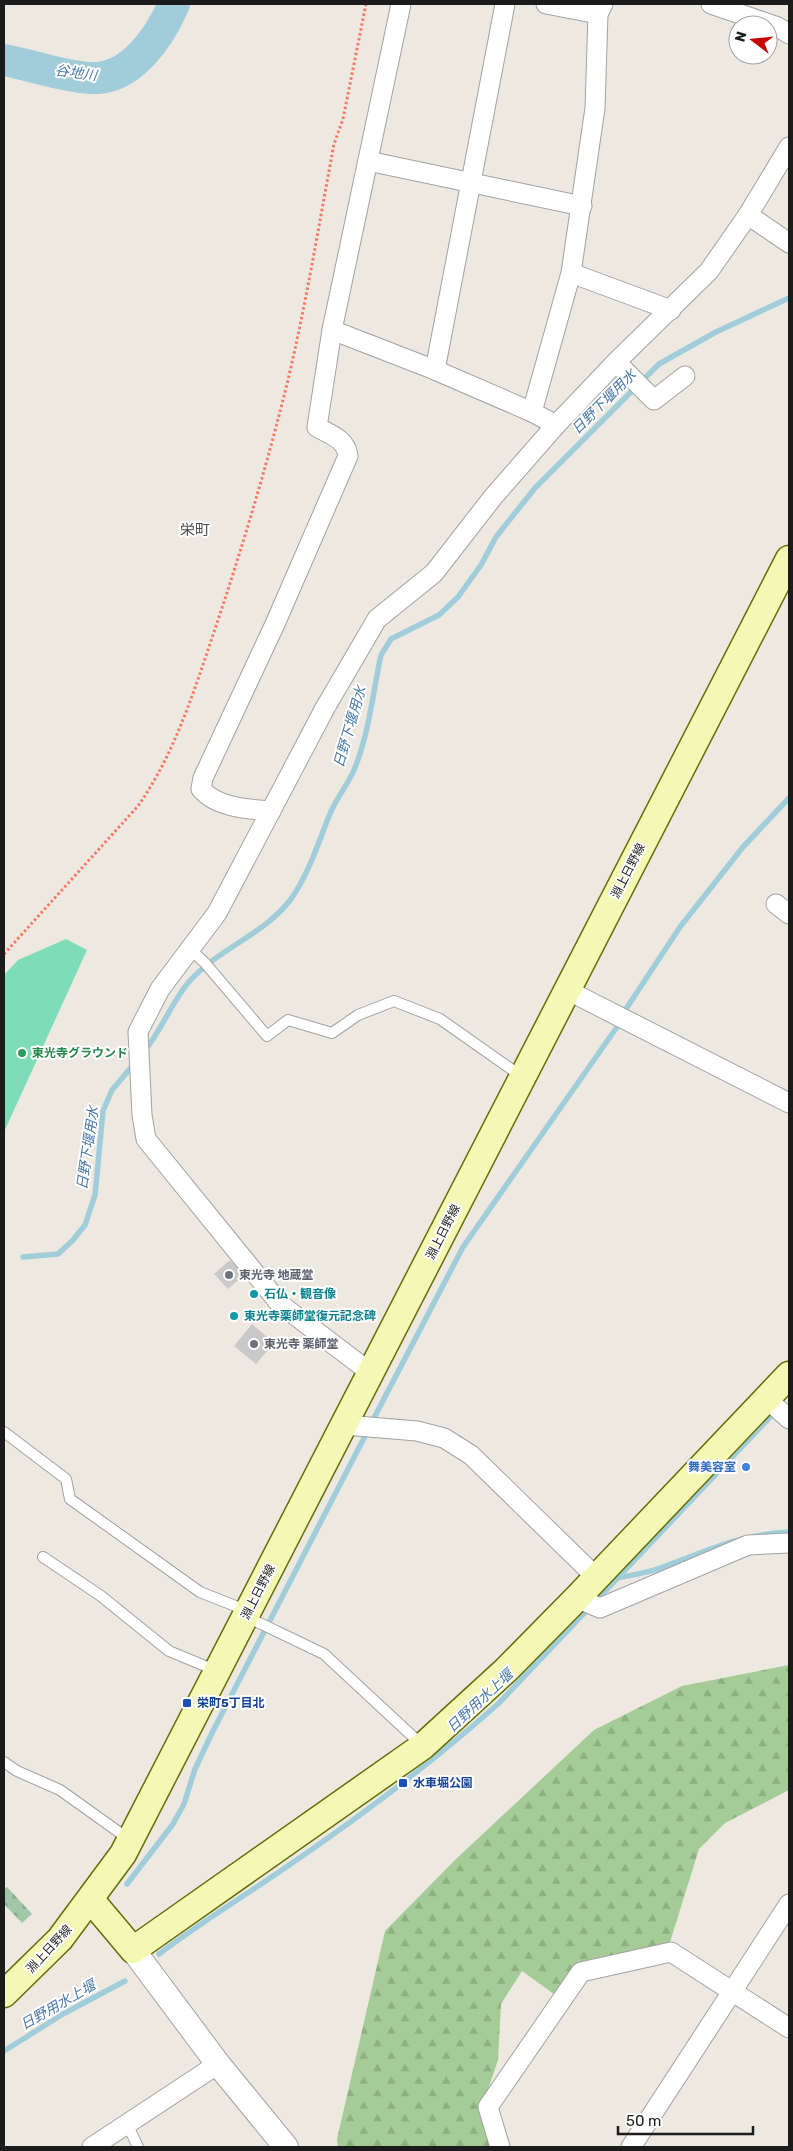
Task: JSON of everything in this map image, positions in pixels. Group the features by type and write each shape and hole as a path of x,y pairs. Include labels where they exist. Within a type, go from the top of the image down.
{"main road":[{"name":"淵上日野線","path":"4,1994 60,1939 124,1854 789,559"},
{"path":"91,1900 133,1950 423,1746 506,1670 597,1578 789,1375"}],"street":[{"path":"271,811 244,808 215,800 201,789 203,778 275,624 348,456 347,448 343,441 317,427 332,330 402,4"},
{"path":"435,370 505,4"},
{"path":"532,412 572,273 595,108 601,9 546,4"},
{"path":"711,4 778,28 789,34"},
{"path":"371,1373 280,1304 146,1139 138,1071 138,1032 160,989 196,954 325,708 377,619 434,574 493,497 556,425 616,362 709,271 748,214 789,147"},
{"path":"368,162 582,206"},
{"path":"748,214 789,244"},
{"path":"572,273 671,310"},
{"path":"332,330 435,370 532,412 556,425"},
{"path":"616,362 654,400 685,376"},
{"path":"567,990 789,1104"},
{"path":"767,1399 789,1419"},
{"path":"345,1425 417,1431 444,1438 471,1455 597,1578"},
{"path":"577,1598 600,1608 748,1545 789,1543"},
{"path":"631,2147 789,1904"},
{"path":"133,1950 277,2144"},
{"path":"500,2147 488,2107 580,1972 671,1952 789,2028"},
{"path":"92,2147 128,2126 218,2064"}],"lane":[{"path":"196,954 267,1036 288,1020 332,1032 358,1015 394,1001 440,1019 522,1076"},
{"path":"4,1432 66,1479 70,1500 200,1592 324,1654 423,1746"},
{"path":"43,1557 101,1596 169,1651 218,1671"},
{"path":"4,1762 17,1772 60,1790 130,1840"},
{"path":"128,2126 138,2147"}],"path":[{"path":"4,954 138,806 153,785 183,718 211,641 246,532 287,383 334,144 342,119 366,4"}],"shaded area":[{"name":"東光寺 地蔵堂","path":"230,1260 244,1275 228,1289 214,1274"},
{"name":"東光寺 薬師堂","path":"252,1324 274,1343 256,1364 234,1346"}],"green space":[{"name":"東光寺グラウンド","path":"66,939 87,950 4,1132 4,975 18,960"},
{"path":"789,1665 789,1790 725,1823 699,1849 670,1942 578,1969 558,1997 522,1971 501,2004 498,2060 483,2104 495,2147 338,2147 337,2139 385,1931 456,1859 594,1730 682,1686"},
{"path":"7,1887 32,1914 22,1923 4,1904 4,1890"}],"waterway":[{"name":"谷地川","path":"4,60 80,77 105,77 131,64 142,54 161,29 174,4"},
{"name":"日野下堰用水","path":"143,1053 188,983 213,961 268,923 291,899 303,880 332,810 354,770 367,728 381,655 391,639 439,615 458,597 481,565 496,537 535,488 659,364 716,332 789,298"},
{"path":"624,1012 680,927 743,847 789,798"},
{"path":"374,1418 463,1247 617,1027"},
{"name":"日野下堰用水","path":"23,1257 58,1254 85,1225 95,1195 103,1111 112,1090 134,1064"},
{"name":"日野用水上堰","path":"159,1954 366,1811 447,1748 499,1703 773,1414"},
{"path":"127,1884 173,1824 184,1804 195,1769 213,1731 365,1436"},
{"path":"617,1578 657,1569 740,1540 772,1533 789,1532"},
{"name":"日野用水上堰","path":"4,2051 63,2014 125,1981"}],"place":[{"name":"東光寺グラウンド","path":"22,1053"},
{"name":"東光寺 地蔵堂","path":"229,1275"},
{"name":"石仏・観音像","path":"254,1294"},
{"name":"東光寺薬師堂復元記念碑","path":"234,1316"},
{"name":"東光寺 薬師堂","path":"254,1344"},
{"name":"舞美容室","path":"746,1467"},
{"name":"栄町5丁目北","path":"187,1703"},
{"name":"水車堀公園","path":"403,1783"}],"district":[{"name":"栄町","path":"195,530"}]}
